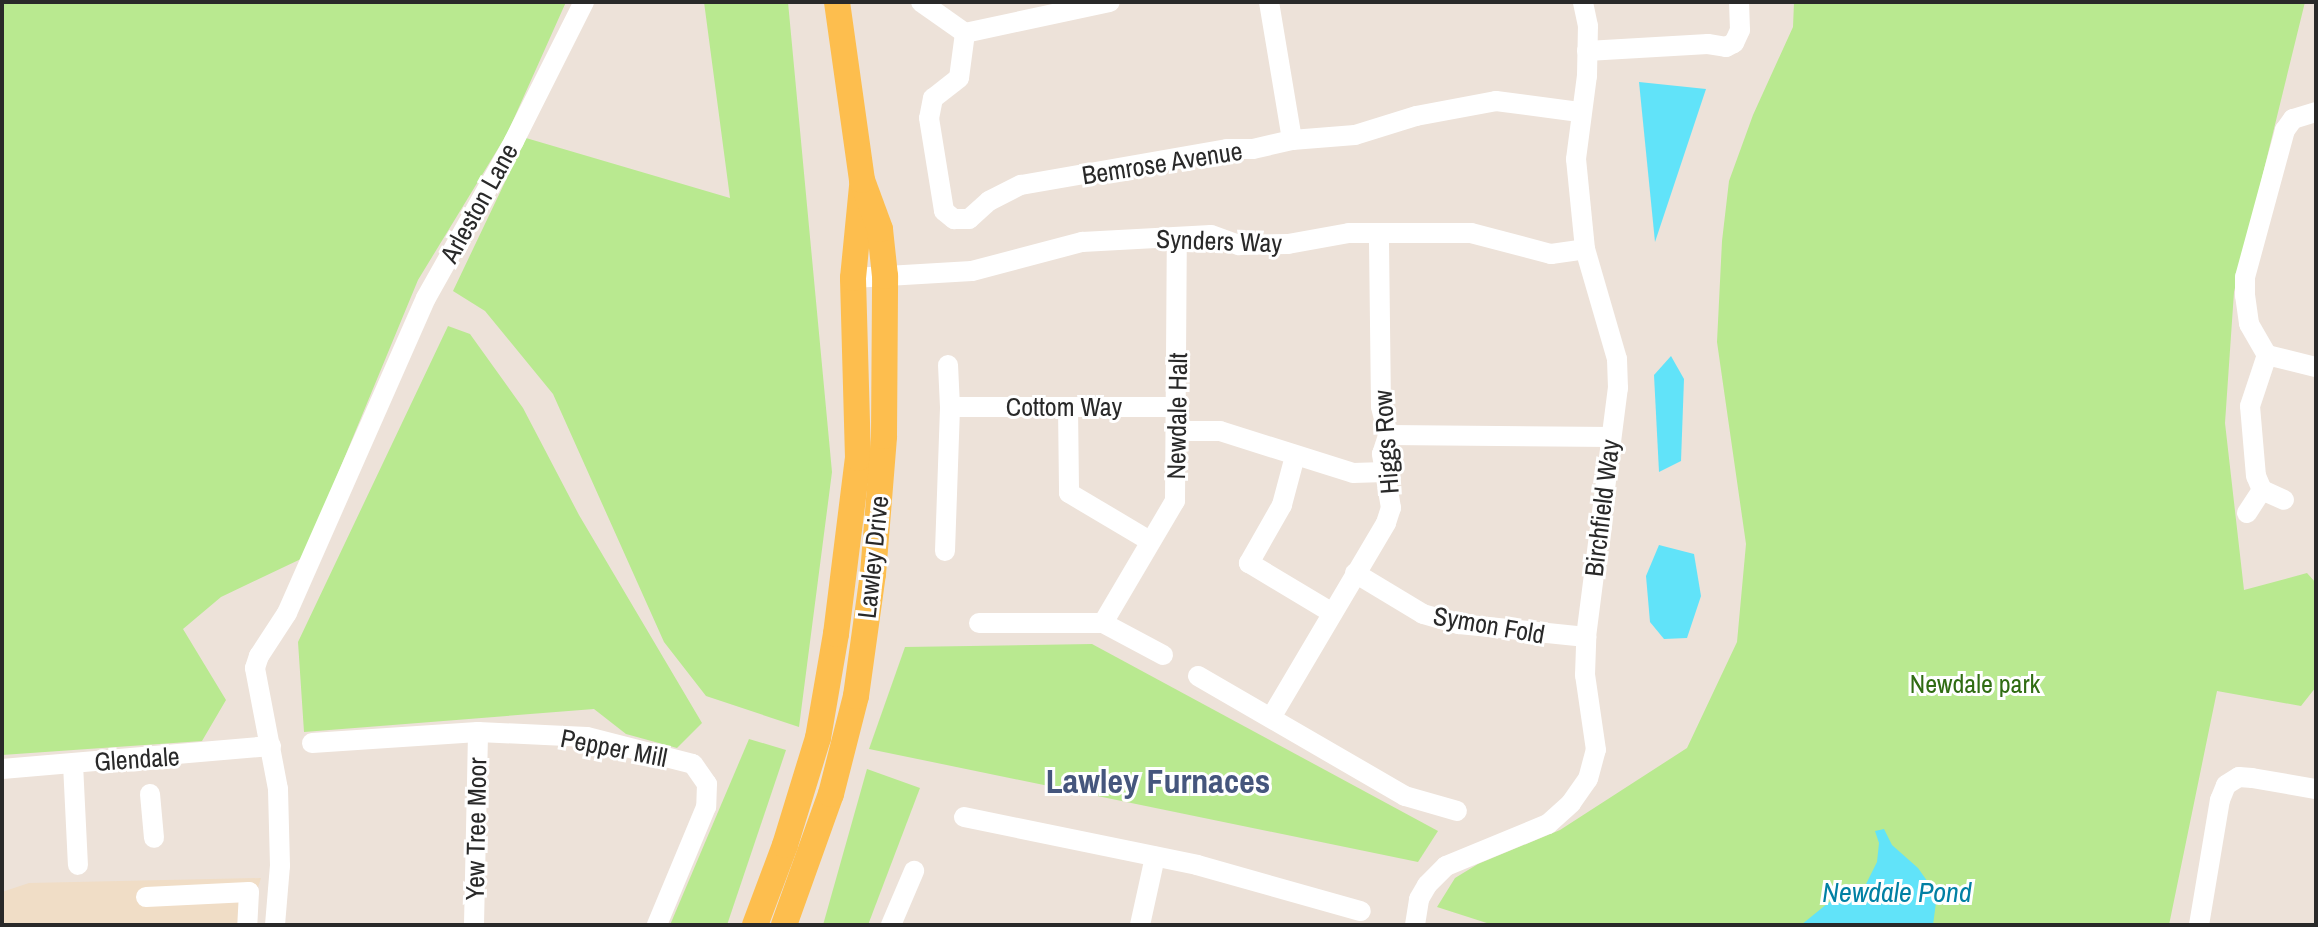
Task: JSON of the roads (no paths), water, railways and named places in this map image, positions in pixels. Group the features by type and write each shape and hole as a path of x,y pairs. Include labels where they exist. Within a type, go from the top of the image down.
{"main road":[{"name":"Lawley Drive","path":"784,925 831,794 856,696 873,574 884,436 885,276 880,229 862,180 837,2"},
{"name":"Lawley Drive","path":"755,925 785,845 818,738 836,634 858,458 853,278 862,180"}],"street":[{"name":"Arleston Lane","path":"271,746 255,668 259,656 287,613 426,298 514,141 584,2"},
{"path":"921,2 965,33 1100,3"},
{"path":"1269,2 1292,140"},
{"name":"Birchfield Way","path":"1415,924 1419,899 1427,885 1446,866 1548,824 1571,803 1588,779 1596,750 1585,675 1586,637 1611,437 1617,359 1585,249 1576,159 1579,112 1587,76 1588,26 1583,2"},
{"path":"1587,51 1708,44 1726,47 1734,43 1740,30 1739,2"},
{"name":"Bemrose Avenue","path":"965,33 959,78 933,98 929,118 944,211 954,219 969,219 989,201 1021,185 1292,140 1355,135 1416,116 1496,101 1579,112"},
{"path":"2316,112 2293,119 2285,130 2245,277 2249,324 2267,355 2316,367"},
{"name":"Synders Way","path":"853,278 972,271 1082,242 1211,235 1239,245 1288,244 1349,233 1471,233 1551,254 1585,249"},
{"name":"Higgs Row","path":"1272,716 1386,523 1391,508 1382,454 1388,435 1381,406 1379,233"},
{"name":"Newdale Halt","path":"1103,623 1175,501 1178,431 1177,237"},
{"path":"2267,355 2250,406 2256,476 2262,490 2284,500"},
{"path":"945,551 950,407 948,365"},
{"name":"Cottom Way","path":"950,407 1178,407"},
{"path":"1068,407 1069,493 1150,541"},
{"path":"1178,431 1220,431 1353,473 1385,472"},
{"path":"1388,435 1611,437"},
{"path":"1295,456 1282,505 1249,563 1331,612"},
{"path":"2247,513 2262,490"},
{"name":"Symon Fold","path":"1355,573 1423,614 1459,624 1586,637"},
{"path":"979,623 1103,623 1163,655"},
{"path":"1198,676 1272,716 1405,796 1457,811"},
{"name":"Pepper Mill","path":"312,743 478,732 587,737 693,764 707,784 706,807 657,925"},
{"name":"Yew Tree Moor","path":"474,925 478,732"},
{"path":"271,746 278,789 280,850 275,925"},
{"name":"Glendale","path":"2,769 271,746"},
{"path":"147,758 154,838"},
{"path":"73,764 78,865"},
{"path":"2199,925 2220,800 2226,785 2239,777 2316,789"},
{"path":"964,817 1197,865 1361,911"},
{"path":"1140,925 1155,857"},
{"path":"891,925 914,871"},
{"path":"146,897 249,892 247,925"},
{"path":"1415,924 1423,925"}],"water":[{"path":"1639,82 1706,89 1655,242"},
{"path":"1671,356 1684,379 1681,461 1659,472 1654,375"},
{"path":"1659,545 1694,554 1701,596 1687,638 1664,639 1650,622 1646,576"},
{"name":"Newdale Pond","path":"1884,829 1892,845 1918,868 1937,895 1933,925 1801,925 1833,899 1862,892 1877,862 1879,843 1875,831"}],"district":[{"name":"Lawley Furnaces","path":"1158,782"}],"park label":[{"name":"Newdale park","path":"1975,684"}]}
